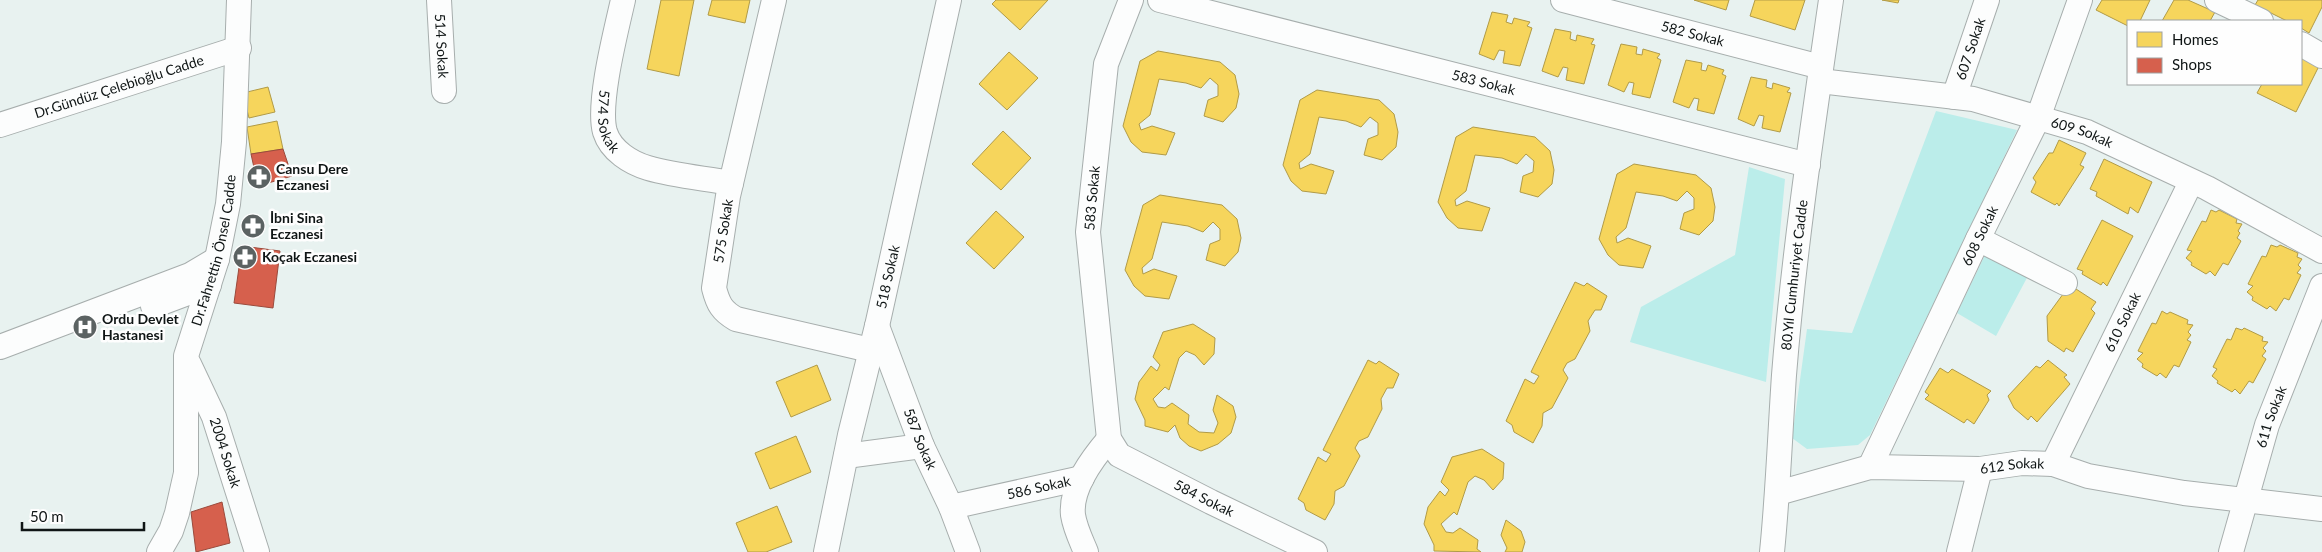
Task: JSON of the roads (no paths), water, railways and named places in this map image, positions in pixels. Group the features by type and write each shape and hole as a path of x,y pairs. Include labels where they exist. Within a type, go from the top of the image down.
{"street":[{"name":"Dr.Fahrettin Önsel Cadde","path":"159,552 171,531 178,513 186,473 186,356 217,259 228,204 239,48 239,0"},
{"name":"514 Sokak","path":"438,0 444,91"},
{"name":"574 Sokak","path":"623,0 611,54 602,118 606,134 614,148 627,159 647,168 731,183"},
{"name":"575 Sokak","path":"774,0 731,183 714,288 718,303 725,313 736,320 870,350"},
{"name":"518 Sokak","path":"826,552 949,0"},
{"name":"583 Sokak","path":"1108,435 1088,232 1106,64 1132,0"},
{"name":"583 Sokak","path":"1160,0 1808,165"},
{"name":"80.Yıl Cumhuriyet Cadde","path":"1772,552 1778,493 1784,374 1808,165 1831,0"},
{"name":"607 Sokak","path":"1954,97 1987,0"},
{"name":"608 Sokak","path":"1870,468 1978,239 2038,118 2080,0"},
{"path":"2217,0 2259,20"},
{"name":"582 Sokak","path":"1576,2 1820,74"},
{"path":"2302,45 2322,56"},
{"name":"Dr.Gündüz Çelebioğlu Cadde","path":"0,125 239,48"},
{"name":"609 Sokak","path":"1820,74 1973,99 2087,132 2207,188 2322,251"},
{"name":"610 Sokak","path":"2054,464 2191,182"},
{"path":"1978,239 2065,283"},
{"path":"0,347 190,274 217,259"},
{"path":"0,360 209,285"},
{"name":"611 Sokak","path":"2231,552 2267,425 2322,286"},
{"name":"587 Sokak","path":"877,326 922,446 968,552"},
{"name":"2004 Sokak","path":"186,356 214,417 257,552"},
{"name":"586 Sokak","path":"950,507 1082,478 1108,435"},
{"name":"584 Sokak","path":"1108,435 1119,455 1315,552"},
{"path":"846,456 922,446"},
{"name":"612 Sokak","path":"1778,493 1870,468 1980,468 2022,463 2054,464 2088,476 2184,493 2322,509"},
{"path":"1959,552 1980,468"},
{"path":"1082,478 1074,499 1073,514 1076,529 1086,552"}],"place":[{"name":"Cansu Dere Eczanesi","path":"259,177"},
{"name":"İbni Sina Eczanesi","path":"253,226"},
{"name":"Koçak Eczanesi","path":"245,257"},
{"name":"Ordu Devlet Hastanesi","path":"85,327"}]}
